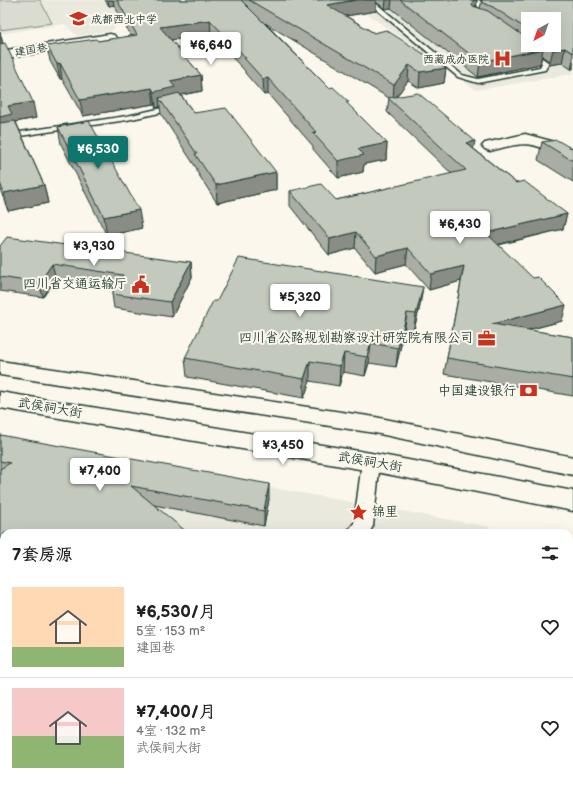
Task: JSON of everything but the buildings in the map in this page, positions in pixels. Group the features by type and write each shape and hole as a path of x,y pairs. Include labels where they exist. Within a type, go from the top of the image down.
{"main road":[{"name":"建国巷","path":"0,55 110,38"},
{"path":"490,146 525,139 546,144 573,161"},
{"path":"0,368 375,425 573,466"},
{"name":"武侯祠大街","path":"0,400 371,462 573,501"}],"street":[{"path":"360,529 363,526 371,462"}],"lane":[{"path":"368,0 460,76 478,81 543,69 546,63 520,45"},
{"path":"476,0 480,6 474,18 481,21"},
{"path":"0,138 127,118 184,105"}],"shaded area":[{"name":"成都西北中学","path":"0,0 175,0 194,14 119,24 111,31 77,36 65,24 0,34"},
{"path":"0,0 40,0 52,23 0,30"},
{"name":"西藏成办医院","path":"347,0 513,0 522,12 521,12 521,52 561,52 561,42 573,38 573,74 476,90"},
{"path":"0,439 490,527 488,529 0,529"}],"place":[{"name":"成都西北中学","path":"78,19"},
{"name":"西藏成办医院","path":"502,59"},
{"name":"四川省交通运输厅","path":"140,284"},
{"name":"四川省公路规划勘察设计研究院有限公司","path":"486,338"},
{"name":"中国建设银行","path":"529,391"},
{"name":"锦里","path":"359,512"}]}
